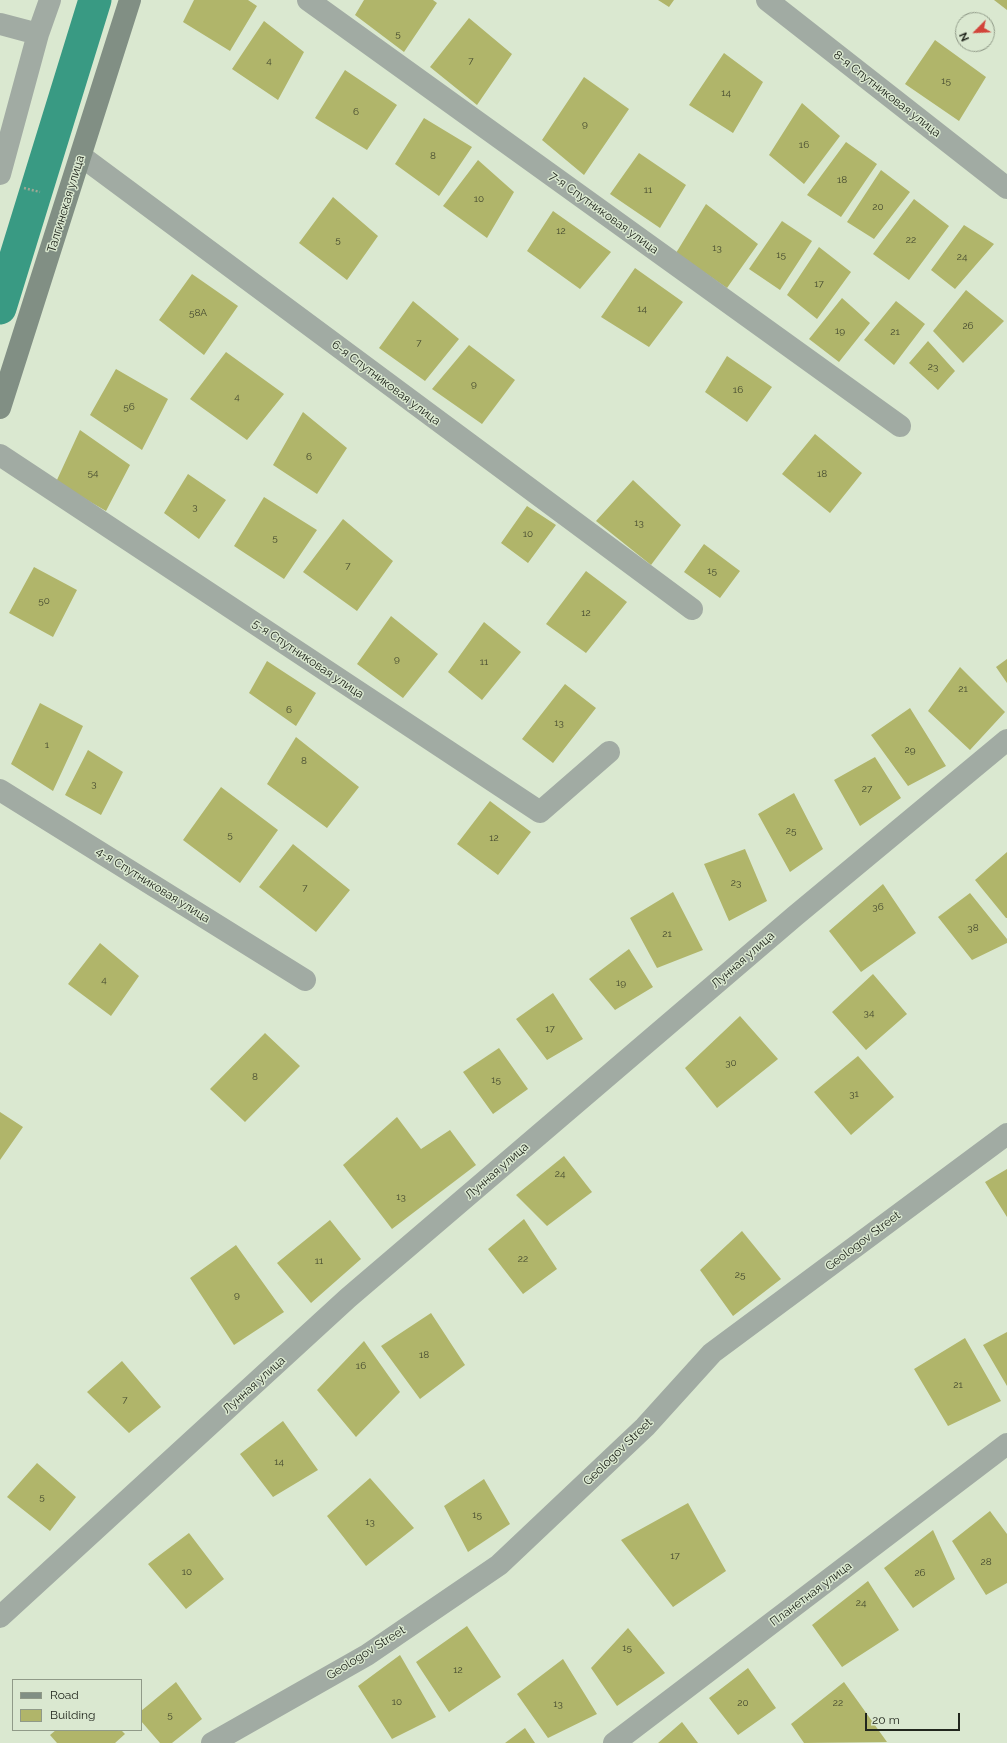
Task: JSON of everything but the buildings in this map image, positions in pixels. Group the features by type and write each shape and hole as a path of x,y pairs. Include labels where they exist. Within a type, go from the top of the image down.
{"street":[{"path":"0,174 38,34 50,0"},
{"name":"Талгинская улица","path":"0,408 130,0"},
{"name":"7-я Спутниковая улица","path":"308,0 900,426"},
{"name":"8-я Спутниковая улица","path":"767,0 1007,188"},
{"path":"0,24 38,34"},
{"name":"6-я Спутниковая улица","path":"81,156 692,609"},
{"name":"5-я Спутниковая улица","path":"0,455 540,812 609,752"},
{"name":"Лунная улица","path":"0,1617 348,1298 795,916 1007,740"},
{"name":"4-я Спутниковая улица","path":"0,790 305,980"},
{"name":"Geologov Street","path":"212,1743 367,1655 499,1565 646,1427 712,1353 1007,1134"},
{"name":"Планетная улица","path":"614,1743 1007,1444"}],"path":[{"path":"20,187 42,193"}],"waterway":[{"path":"0,308 95,0"}]}
